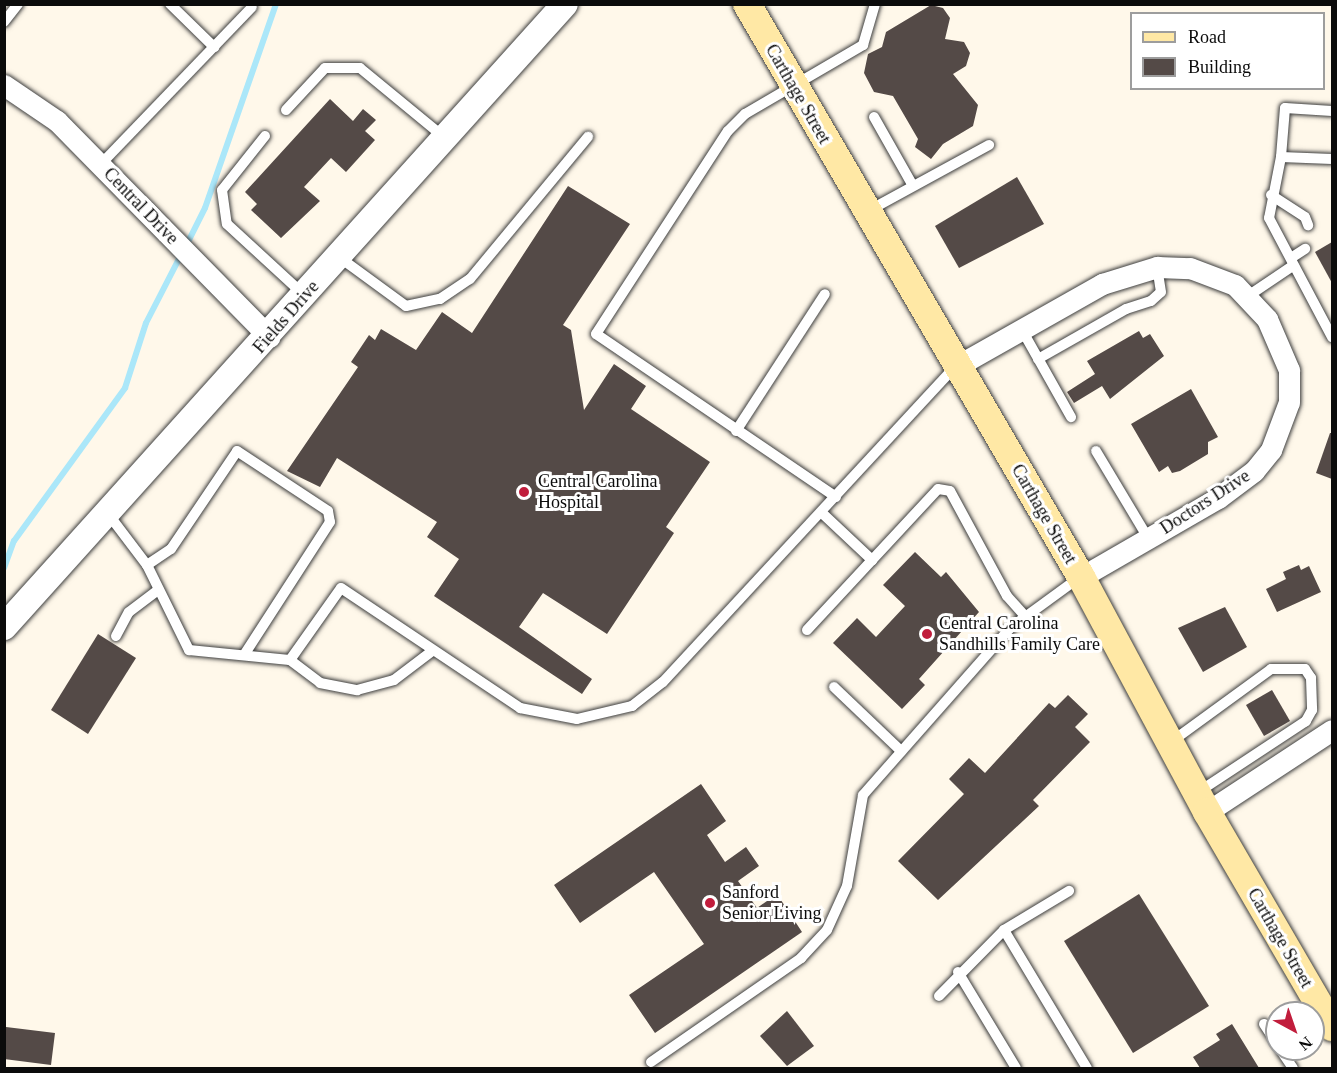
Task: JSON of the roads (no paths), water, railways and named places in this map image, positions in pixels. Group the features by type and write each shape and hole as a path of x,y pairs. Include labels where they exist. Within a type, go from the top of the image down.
{"main road":[{"name":"Carthage Street","path":"747,4 866,212 1081,577 1202,803 1332,1027"}],"street":[{"name":"Fields Drive","path":"4,627 109,515 565,4"},
{"name":"Central Drive","path":"4,85 57,121 269,337"},
{"name":"Doctors Drive","path":"957,366 1102,284 1157,267 1214,275 1248,296 1271,327 1289,370 1282,427 1254,471 1081,577"},
{"path":"1202,803 1332,730"}],"lane":[{"path":"4,22 18,4"},
{"path":"170,4 214,47"},
{"path":"836,497 596,334 728,131 792,85 863,45 875,4"},
{"path":"100,165 252,7"},
{"path":"286,110 325,68 360,68 445,138"},
{"path":"1332,111 1285,108 1281,157 1270,195 1269,218 1332,337"},
{"path":"874,117 913,186"},
{"path":"265,136 222,190 227,224 305,296"},
{"path":"339,257 406,306 440,299 470,279 588,137"},
{"path":"866,212 989,145"},
{"path":"1281,157 1332,159"},
{"path":"1270,195 1308,225"},
{"path":"1248,296 1305,249"},
{"path":"1038,359 1126,309 1151,301 1161,292 1157,267"},
{"path":"736,431 825,294"},
{"path":"1022,330 1071,417"},
{"path":"291,660 341,588 432,651 538,715 576,719 615,713 663,682 957,366"},
{"path":"147,565 177,539 237,451 328,511 330,522 244,655"},
{"path":"1096,451 1148,538"},
{"path":"807,630 938,489 950,491 1007,596 1026,617"},
{"path":"822,513 872,560"},
{"path":"109,515 147,565 189,650 291,660 320,683 357,690 394,680 432,651"},
{"path":"651,1062 801,958 827,930 847,886 863,795 1026,617 1081,577"},
{"path":"116,636 129,612 158,590"},
{"path":"1170,742 1271,669 1305,669 1311,678 1312,710 1306,721 1202,803"},
{"path":"834,687 901,751"},
{"path":"939,996 958,972 1004,930 1069,891"},
{"path":"1004,930 1086,1068"},
{"path":"958,972 1016,1068"}],"waterway":[{"path":"186,246 205,208 276,4"},
{"path":"4,568 14,541 125,388 146,323 181,255"}],"place":[{"name":"Central Carolina Hospital","path":"524,492"},
{"name":"Central Carolina Sandhills Family Care","path":"927,634"},
{"name":"Sanford Senior Living","path":"710,903"}]}
